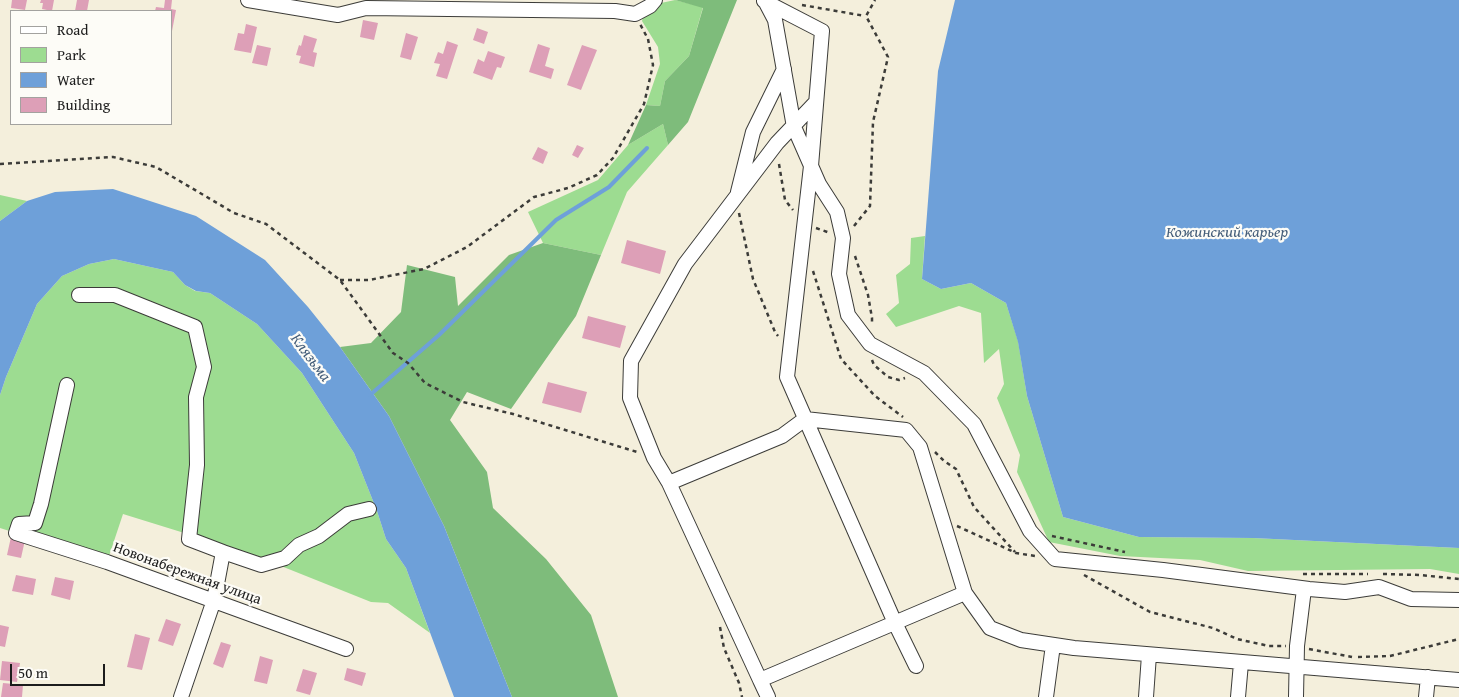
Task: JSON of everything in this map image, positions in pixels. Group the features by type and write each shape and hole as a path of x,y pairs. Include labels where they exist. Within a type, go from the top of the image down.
{"street":[{"path":"248,0 338,15 366,8 615,11 635,14 650,6 655,0"},
{"path":"763,1 775,20 794,127 819,184 837,212 843,238 839,274 848,315 870,344 924,373 974,424 1030,531 1054,559 1163,570 1304,589 1345,592 1379,587 1411,599 1459,600"},
{"path":"763,1 822,31 811,166 787,377 895,623 916,666"},
{"path":"736,199 753,132 784,69"},
{"path":"768,697 669,483 654,458 630,398 631,361 685,264 778,143 816,102"},
{"path":"79,295 115,295 196,327 204,367 196,397 197,465 189,539 262,565 285,558 299,545 319,536 348,514 370,509"},
{"name":"Новонабережная улица","path":"67,385 41,504 35,523 19,524 16,533 107,562 346,649"},
{"path":"669,483 782,436 805,419 906,430 920,447 964,593 990,628 1021,640 1053,645 1297,668 1459,680"},
{"path":"181,697 214,600 223,552"},
{"path":"1296,697 1297,646 1304,589"},
{"path":"760,680 964,593"},
{"path":"1046,697 1053,645"},
{"path":"1146,697 1149,655"},
{"path":"1238,697 1240,663"},
{"path":"1426,697 1428,678"}],"path":[{"path":"866,16 875,0"},
{"path":"799,5 866,16"},
{"path":"340,280 368,280 424,268 467,247 534,197 568,188 597,175 613,158 644,104 653,65 648,39 635,14"},
{"path":"843,238 870,206 873,122 888,57 866,16"},
{"path":"778,143 779,168 785,200 804,223 843,238 853,252 868,295 872,318 870,344"},
{"path":"0,164 113,157 156,167 234,213 266,224 340,280 393,353 408,363 425,383 463,402 513,414 654,458"},
{"path":"736,199 754,279 775,332 790,350"},
{"path":"813,271 841,359 875,396 908,423"},
{"path":"932,448 944,461 956,469 974,507 1016,553"},
{"path":"942,519 1016,553 1054,559"},
{"path":"1030,531 1131,553"},
{"path":"1078,572 1150,612 1213,628 1237,639 1270,646 1297,646 1356,658 1390,656 1459,639"},
{"path":"1301,574 1370,574"},
{"path":"1380,574 1420,575 1459,580"}],"green space":[{"path":"675,0 703,7 689,56 665,81 660,106 646,105 660,64 658,47 642,21 643,17 661,3"},
{"path":"675,0 737,0 688,122 668,145 663,124 628,145 646,105 660,106 665,81 689,56 703,8"},
{"path":"663,124 668,145 627,192 601,255 543,243 528,212 598,180 628,145"},
{"path":"0,195 27,201 0,221"},
{"path":"925,236 922,279 941,289 971,283 1006,303 1018,341 1027,396 1063,517 1139,537 1253,538 1459,548 1459,574 1430,569 1248,571 1200,560 1120,556 1049,542 1017,472 1020,455 997,398 1004,384 999,349 984,363 981,313 959,306 896,327 886,314 899,303 896,275 910,264 911,238"},
{"path":"543,243 601,255 576,316 511,409 467,392 450,420 487,472 493,508 546,559 591,615 618,697 512,697 444,526 389,416 340,347 371,343 401,312 407,265 455,277 458,306 509,255"},
{"path":"114,259 173,272 185,285 195,291 210,293 257,324 302,373 354,453 386,539 406,568 430,633 388,603 371,602 223,545 123,514 107,562 0,528 0,395 6,377 37,304 62,276 89,264"}],"water":[{"name":"Кожинский карьер","path":"955,0 1459,0 1459,548 1253,538 1139,537 1063,517 1027,396 1018,342 1006,303 971,283 941,289 922,279 938,71"},
{"name":"Клязьма","path":"113,189 196,216 265,260 308,307 340,347 389,416 444,526 512,697 454,697 406,568 386,539 354,453 302,373 257,324 210,293 196,291 185,285 173,272 114,259 89,264 62,276 37,304 0,395 0,221 27,201 55,192"}],"building":[{"path":"12,0 27,0 25,10 11,8"},
{"path":"41,0 54,0 52,10 42,9 43,3 40,3"},
{"path":"77,0 89,0 87,10 75,10"},
{"path":"165,0 172,0 171,9 176,10 172,31 172,10 155,10 156,7 164,8"},
{"path":"363,20 378,23 374,40 360,37"},
{"path":"246,24 257,27 251,53 234,50 238,33 244,34"},
{"path":"477,28 488,32 484,44 473,40"},
{"path":"406,33 418,37 411,60 400,57"},
{"path":"304,35 317,39 313,52 317,53 314,67 299,63 301,56 296,55"},
{"path":"447,41 458,45 447,79 436,76 440,64 434,63 438,52 443,54"},
{"path":"538,44 550,48 545,66 554,69 551,79 529,72"},
{"path":"257,45 271,48 267,66 252,63"},
{"path":"582,45 597,50 581,90 567,85"},
{"path":"488,51 505,57 501,68 497,67 492,80 473,73 478,59 484,62"},
{"path":"577,145 584,148 578,158 572,155"},
{"path":"538,147 548,152 543,164 532,159"},
{"path":"627,240 666,251 660,274 621,263"},
{"path":"588,316 626,326 620,348 582,338"},
{"path":"548,382 587,392 581,413 542,403"},
{"path":"11,537 25,540 21,558 7,555"},
{"path":"16,575 36,579 33,595 12,591"},
{"path":"55,577 74,581 70,600 51,595"},
{"path":"166,619 181,624 173,646 158,641"},
{"path":"0,625 9,627 5,647 0,646"},
{"path":"135,634 150,638 142,670 127,667"},
{"path":"221,642 231,645 223,668 213,664"},
{"path":"260,656 273,660 267,684 254,681"},
{"path":"2,661 20,663 17,682 0,680"},
{"path":"347,668 366,673 362,686 344,680"},
{"path":"303,669 317,673 310,695 296,691"},
{"path":"3,683 23,685 22,697 1,697"}],"waterway":[{"path":"370,395 439,335 556,220 609,187 647,148"}]}
